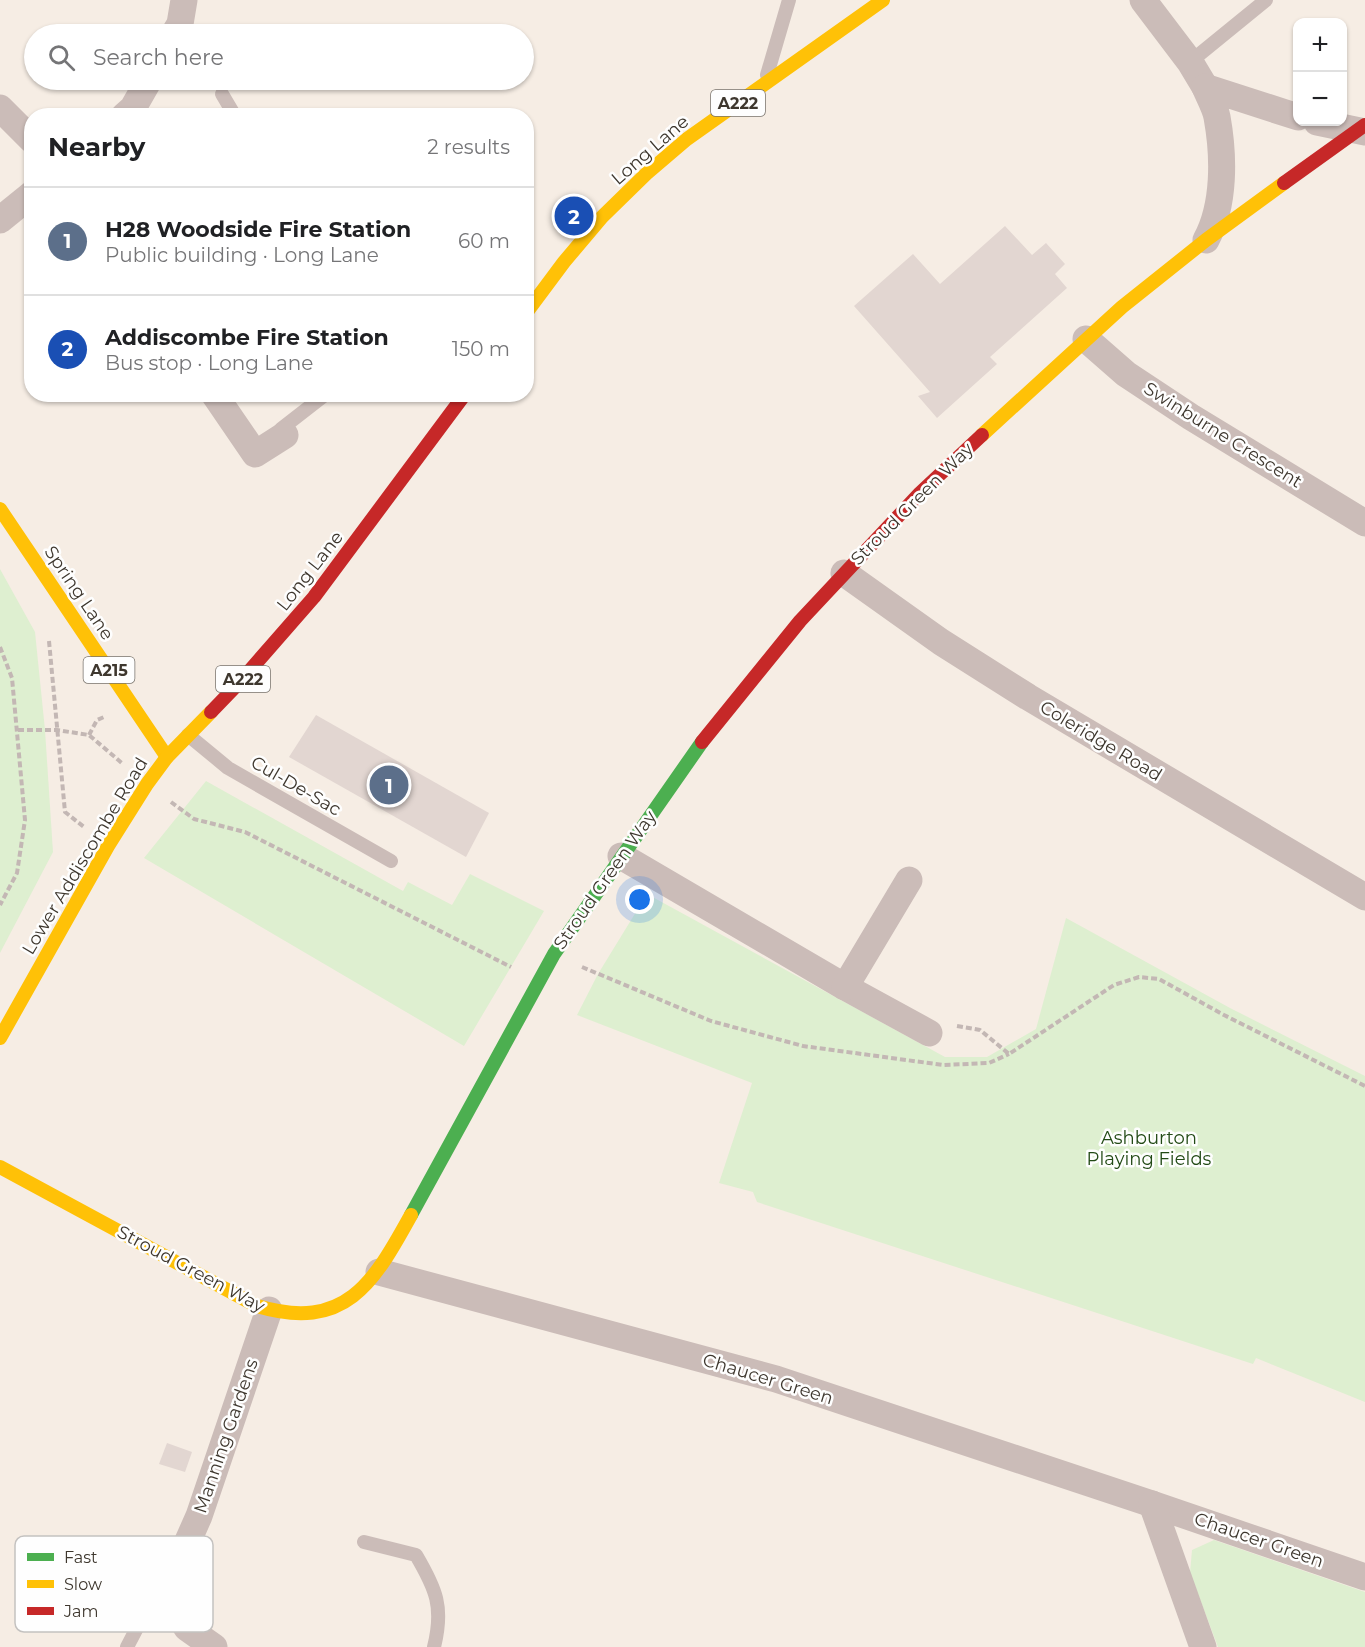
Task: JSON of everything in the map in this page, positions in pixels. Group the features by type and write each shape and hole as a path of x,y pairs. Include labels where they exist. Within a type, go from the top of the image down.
{"street":[{"path":"180,24 184,0"},
{"name":"Long Lane","path":"534,302 602,217 646,174 687,140 764,83 883,0"},
{"path":"1143,0 1190,62 1205,87 1216,116 1221,159 1220,190 1213,227 1206,240"},
{"path":"1205,87 1293,115"},
{"path":"133,108 143,90"},
{"path":"0,108 24,132"},
{"name":"Stroud Green Way","path":"1343,126 1363,129"},
{"name":"Stroud Green Way","path":"0,1167 242,1298 269,1310 289,1314 320,1312 352,1298 379,1272 554,954 705,738 800,621 927,486 1086,339 1152,282 1206,240 1363,129"},
{"path":"0,220 24,200"},
{"name":"Swinburne Crescent","path":"1086,339 1126,374 1191,417 1365,523"},
{"path":"219,402 255,454 285,435"},
{"name":"Long Lane","path":"167,757 238,684 314,597 459,402"},
{"name":"Spring Lane","path":"0,509 167,757"},
{"name":"Coleridge Road","path":"844,573 941,642 1028,697 1365,897"},
{"name":"Lower Addiscombe Road","path":"0,1038 108,846 167,757"},
{"path":"621,856 845,987 929,1033"},
{"path":"845,987 909,880"},
{"name":"Chaucer Green","path":"379,1272 776,1379 1365,1577"},
{"name":"Manning Gardens","path":"190,1536 269,1310"},
{"path":"1152,1504 1203,1647"},
{"path":"193,1632 214,1647"}],"lane":[{"path":"764,83 789,0"},
{"path":"1190,62 1266,0"},
{"path":"222,94 230,108"},
{"path":"285,435 281,429 316,402"},
{"name":"Cul-De-Sac","path":"188,735 228,768 391,861"},
{"path":"364,1542 416,1555 433,1584 438,1611 434,1647"},
{"path":"127,1647 135,1632"}],"path":[{"path":"48,638 65,812 108,846"},
{"path":"0,647 12,678 25,820 17,873 0,906"},
{"path":"18,730 57,730 89,735 127,767"},
{"path":"172,804 194,819 245,832 539,981"},
{"path":"554,954 711,1021 803,1046 943,1065 989,1064 1009,1054 1113,985 1139,977 1159,979 1224,1015 1365,1086"},
{"path":"929,1033 943,1024 980,1030 1009,1054"}],"green space":[{"path":"0,569 35,632 45,730 53,852 0,953"},
{"path":"206,781 403,891 408,882 452,905 470,874 544,911 464,1046 144,858"},
{"name":"Ashburton Playing Fields","path":"647,894 945,1057 987,1057 1036,1029 1066,918 1230,1008 1365,1076 1365,1402 1256,1358 1253,1364 757,1202 753,1192 719,1183 752,1083 577,1015 598,974"},
{"path":"1214,1540 1365,1592 1365,1647 1218,1647 1190,1573 1192,1550"}],"building":[{"path":"1005,226 1032,255 1046,243 1065,264 1055,274 1067,288 990,357 997,364 937,418 918,396 930,392 854,306 913,254 940,284"},
{"path":"316,715 489,813 466,857 289,757"},
{"path":"167,1443 192,1452 185,1472 159,1464"}],"traffic: fast":[{"path":"411,1215 554,954 702,742"}],"traffic: slow":[{"path":"534,302 602,217 646,174 687,139 883,0"},
{"path":"982,435 1122,307 1206,240 1284,183"},
{"path":"0,509 167,757"},
{"path":"0,1038 108,846 147,784 167,757 211,712"},
{"path":"0,1167 257,1306 287,1312 313,1312 334,1307 353,1296 369,1281 383,1262 411,1215"}],"traffic: jam":[{"path":"1284,183 1365,125"},
{"path":"211,712 314,597 459,402"},
{"path":"702,742 800,621 920,493 982,435"}],"place":[{"name":"Addiscombe Fire Station","path":"574,216"},
{"name":"H28 Woodside Fire Station","path":"389,785"}]}
